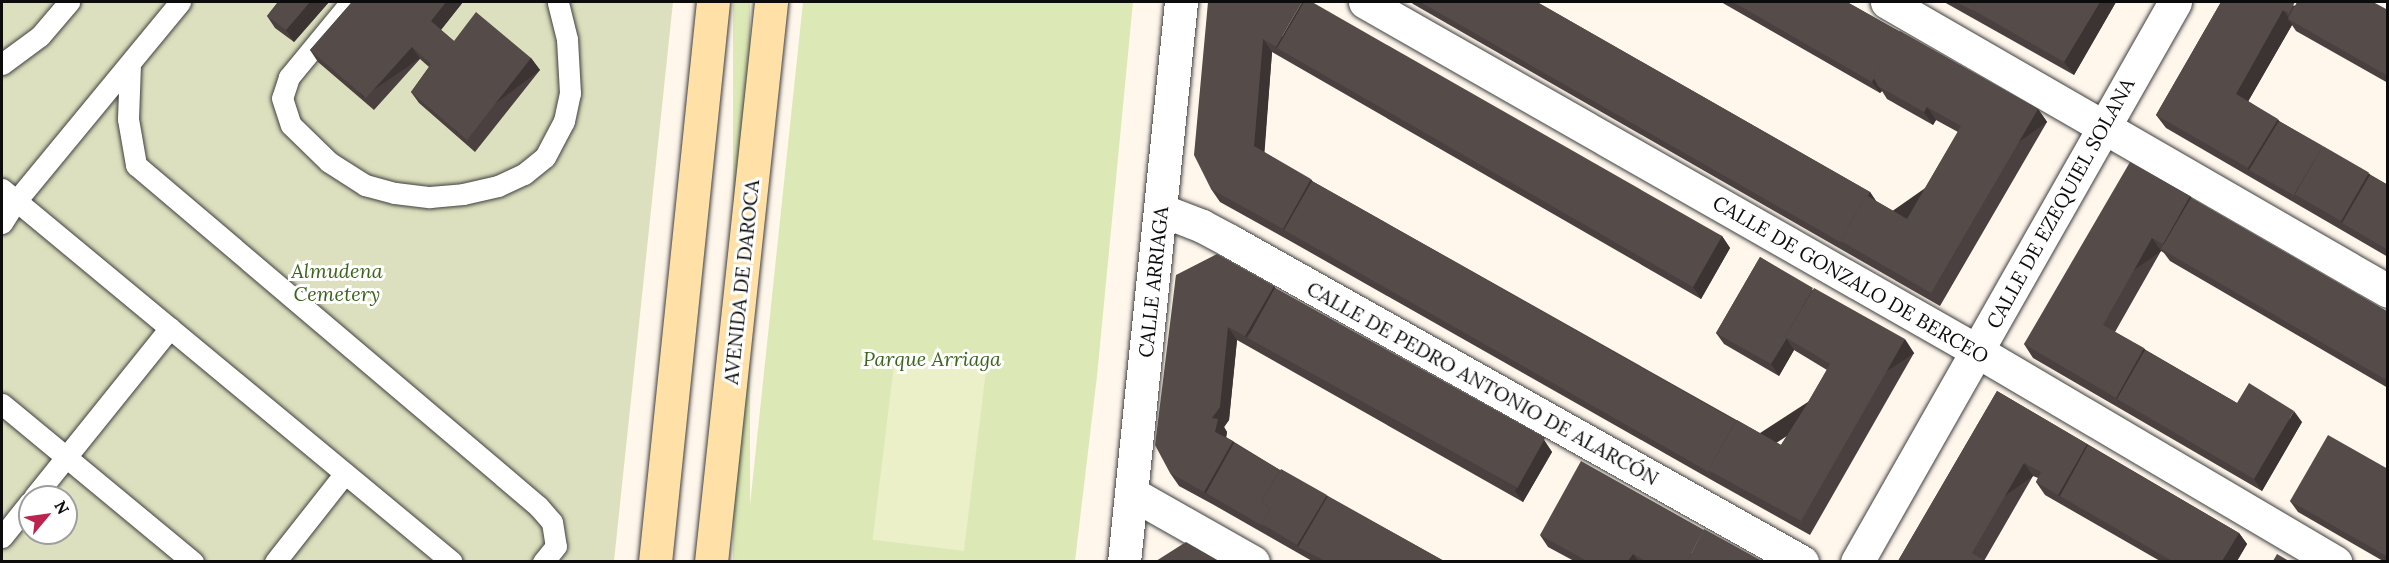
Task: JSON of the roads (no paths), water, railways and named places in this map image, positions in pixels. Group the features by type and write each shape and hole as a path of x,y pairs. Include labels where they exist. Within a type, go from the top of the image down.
{"main road":[{"path":"655,561 713,2"},
{"name":"AVENIDA DE DAROCA","path":"711,561 771,2"}],"street":[{"name":"CALLE ARRIAGA","path":"1124,561 1181,2"},
{"name":"CALLE DE GONZALO DE BERCEO","path":"1365,2 1977,351 2335,561"},
{"path":"1887,2 2104,125 2388,291"},
{"name":"CALLE DE EZEQUIEL SOLANA","path":"1857,561 2175,2"},
{"name":"CALLE DE PEDRO ANTONIO DE ALARCÓN","path":"1161,210 1202,226 1230,241 1802,561"},
{"path":"1131,493 1253,561"}],"lane":[{"path":"2,64 40,36 69,2"},
{"path":"2,223 9,195 130,64 180,2"},
{"path":"350,3 289,77 282,98 291,124 329,162 365,185 395,193 430,197 463,194 498,186 524,174 545,157 564,121 570,93 567,39 558,2"},
{"path":"130,64 128,119 136,165 538,506 552,522 553,556"},
{"path":"9,195 452,561"},
{"path":"44,485 170,328"},
{"path":"2,404 68,456 192,561"},
{"path":"275,561 345,473"},
{"path":"2,537 18,517"}],"park label":[{"name":"Almudena Cemetery","path":"337,282"},
{"name":"Parque Arriaga","path":"932,358"}]}
